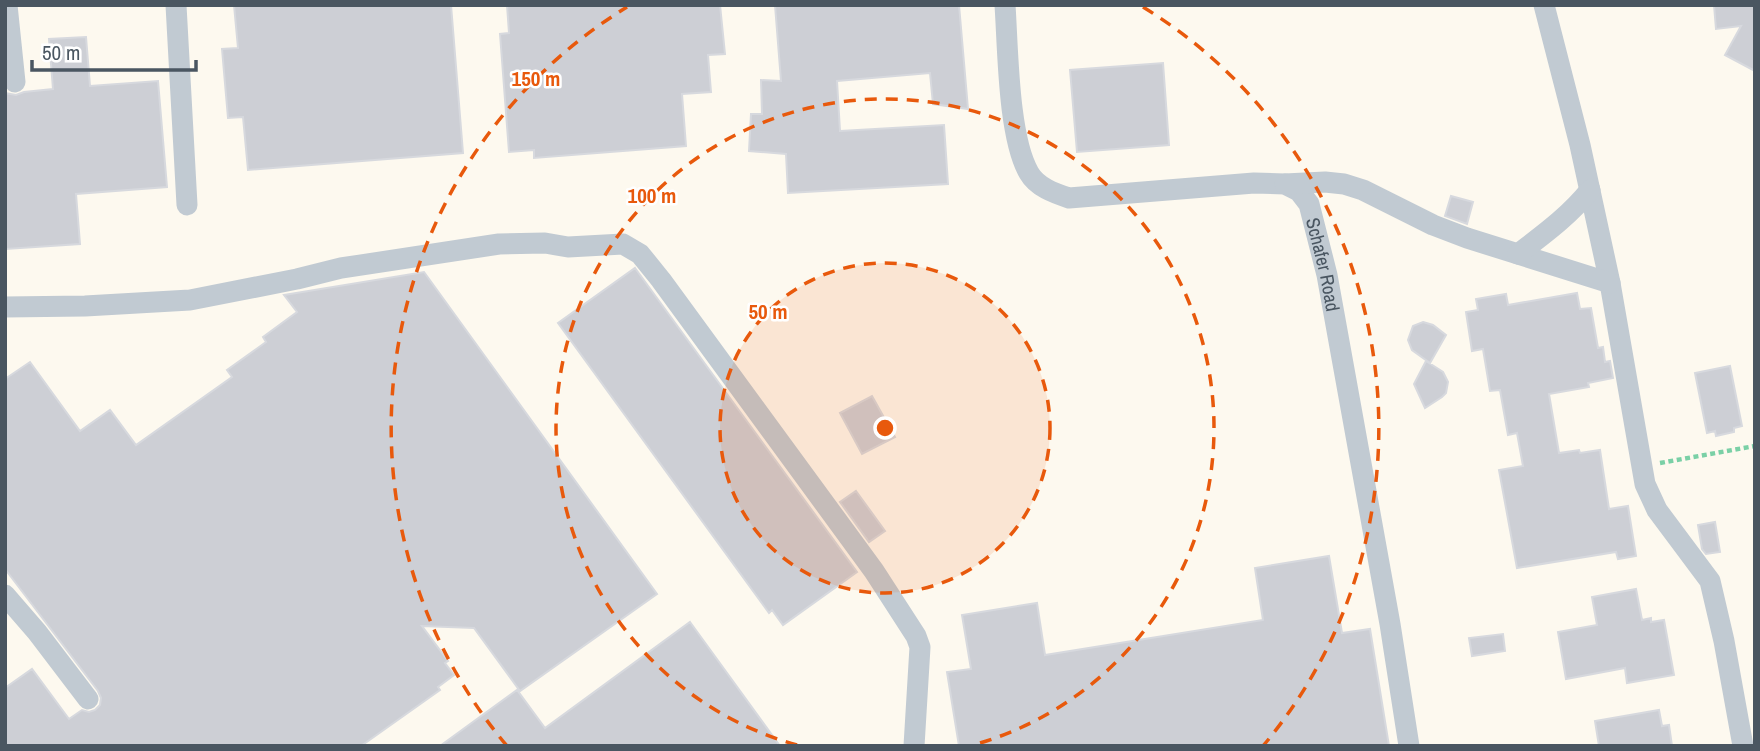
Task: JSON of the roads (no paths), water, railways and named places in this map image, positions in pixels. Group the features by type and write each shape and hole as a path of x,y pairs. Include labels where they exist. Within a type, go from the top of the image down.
{"street":[{"path":"7,5 15,82"},
{"path":"176,5 187,205"},
{"path":"1005,5 1017,140 1029,174 1048,191 1069,198 1254,183 1344,184 1363,190 1433,225 1610,283"},
{"path":"1544,5 1610,283 1645,484 1657,510 1710,581 1743,746"},
{"name":"Schafer Road","path":"1286,184 1299,191 1309,204 1328,275 1409,746"},
{"path":"1518,254 1562,220 1590,190"},
{"path":"5,307 190,300 286,282 341,268 499,244 545,243 580,247 612,243 632,248 661,280 874,571 916,636 920,647 914,746"},
{"path":"5,595 88,699"}]}
